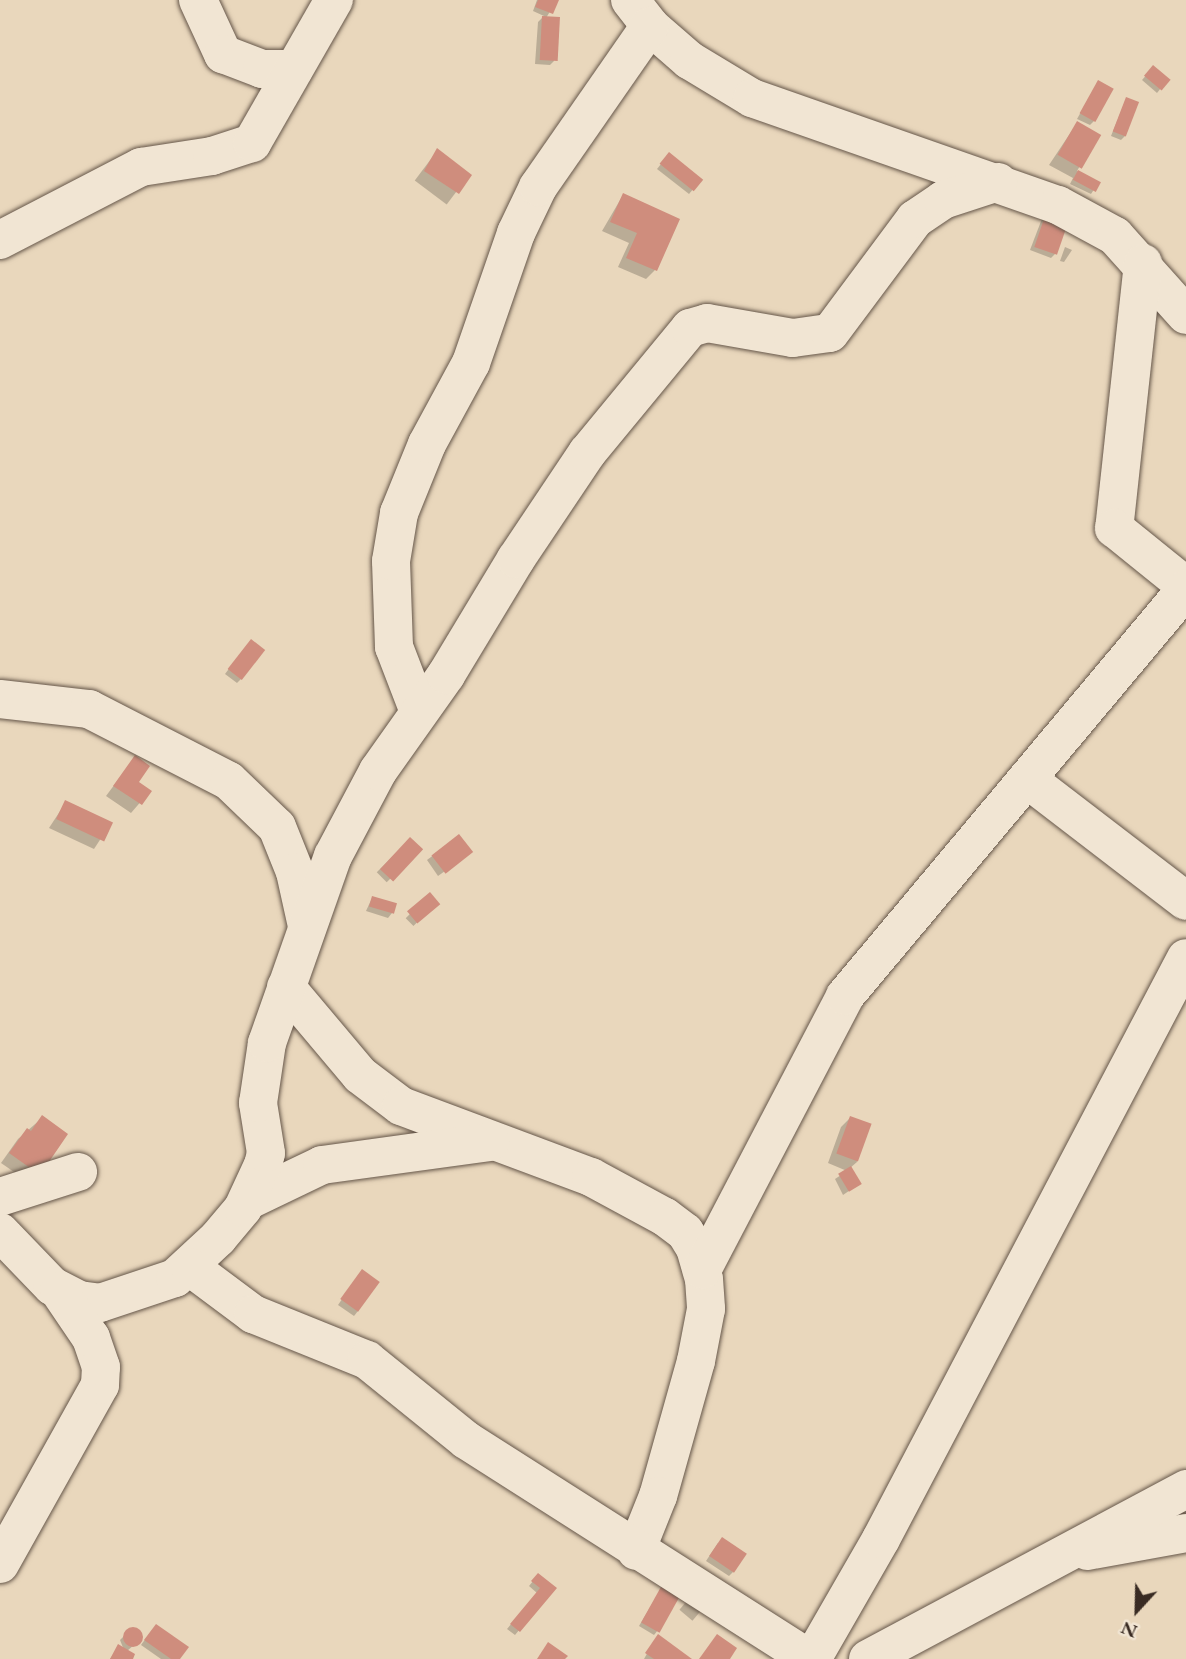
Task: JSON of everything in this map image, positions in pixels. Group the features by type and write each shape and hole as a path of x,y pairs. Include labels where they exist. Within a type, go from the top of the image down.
{"street":[{"path":"198,0 223,54 251,66 294,69"},
{"path":"0,240 141,167 245,148 257,138 334,0"},
{"path":"419,712 394,647 391,561 399,513 427,444 471,363 516,233 538,187 640,13 689,60 751,98 998,182 1058,205 1115,236 1143,263 1186,315"},
{"path":"59,1291 100,1303 175,1279 190,1267 247,1201 266,1153 258,1103 267,1043 307,927 344,835 378,771 587,453 690,328 707,323 793,338 830,333 915,219 943,200 998,182"},
{"path":"702,1270 845,996 1186,587 1114,528 1143,263"},
{"path":"0,699 89,709 229,782 277,827 295,872 307,927"},
{"path":"1027,779 1186,901"},
{"path":"190,1267 253,1314 367,1360 466,1440 636,1551 718,1598 811,1659 900,1504 1186,958"},
{"path":"286,987 373,1087 401,1106 490,1142 591,1177 665,1217 685,1232 702,1270 706,1309 696,1361 657,1496 636,1551"},
{"path":"247,1201 322,1165 490,1142"},
{"path":"0,1197 78,1172"},
{"path":"0,1232 59,1291 91,1338 101,1367 100,1385 0,1564"},
{"path":"868,1659 1186,1489"},
{"path":"1057,1557 1186,1533"}],"building":[{"path":"538,0 559,0 553,14 535,7"},
{"path":"542,16 560,17 558,61 540,60"},
{"path":"1153,65 1171,80 1162,91 1144,76"},
{"path":"1098,80 1114,89 1095,122 1080,113"},
{"path":"1126,97 1139,102 1126,137 1113,132"},
{"path":"1077,121 1101,135 1082,169 1058,155"},
{"path":"437,148 472,175 459,194 424,171"},
{"path":"669,152 703,180 694,191 660,164"},
{"path":"1078,170 1101,182 1096,192 1073,180"},
{"path":"623,193 680,219 657,271 626,258 637,233 610,222"},
{"path":"1047,210 1070,218 1057,255 1034,247"},
{"path":"251,639 265,650 242,680 228,669"},
{"path":"135,755 150,766 139,782 152,791 142,805 113,786"},
{"path":"65,800 113,822 104,841 56,819"},
{"path":"459,834 473,852 446,874 431,856"},
{"path":"410,837 423,849 393,881 380,869"},
{"path":"430,892 440,904 417,924 407,911"},
{"path":"372,896 397,903 394,914 369,907"},
{"path":"42,1115 68,1134 40,1175 9,1153 27,1128 31,1131"},
{"path":"850,1116 872,1124 858,1161 836,1154"},
{"path":"851,1166 862,1184 849,1192 838,1174"},
{"path":"362,1269 380,1282 358,1312 340,1299"},
{"path":"722,1537 747,1554 734,1573 709,1556"},
{"path":"538,1573 557,1588 520,1632 510,1624 540,1588 531,1581"},
{"path":"662,1585 680,1595 660,1633 641,1623"},
{"path":"156,1624 189,1647 180,1659 171,1659 144,1640"},
{"path":"133,1627 140,1630 143,1637 140,1644 133,1647 126,1644 123,1637 126,1630"},
{"path":"658,1634 692,1659 654,1659 645,1653"},
{"path":"717,1634 737,1648 730,1659 699,1659"},
{"path":"548,1642 568,1656 565,1659 537,1659"},
{"path":"118,1644 135,1654 133,1659 110,1659"}]}
